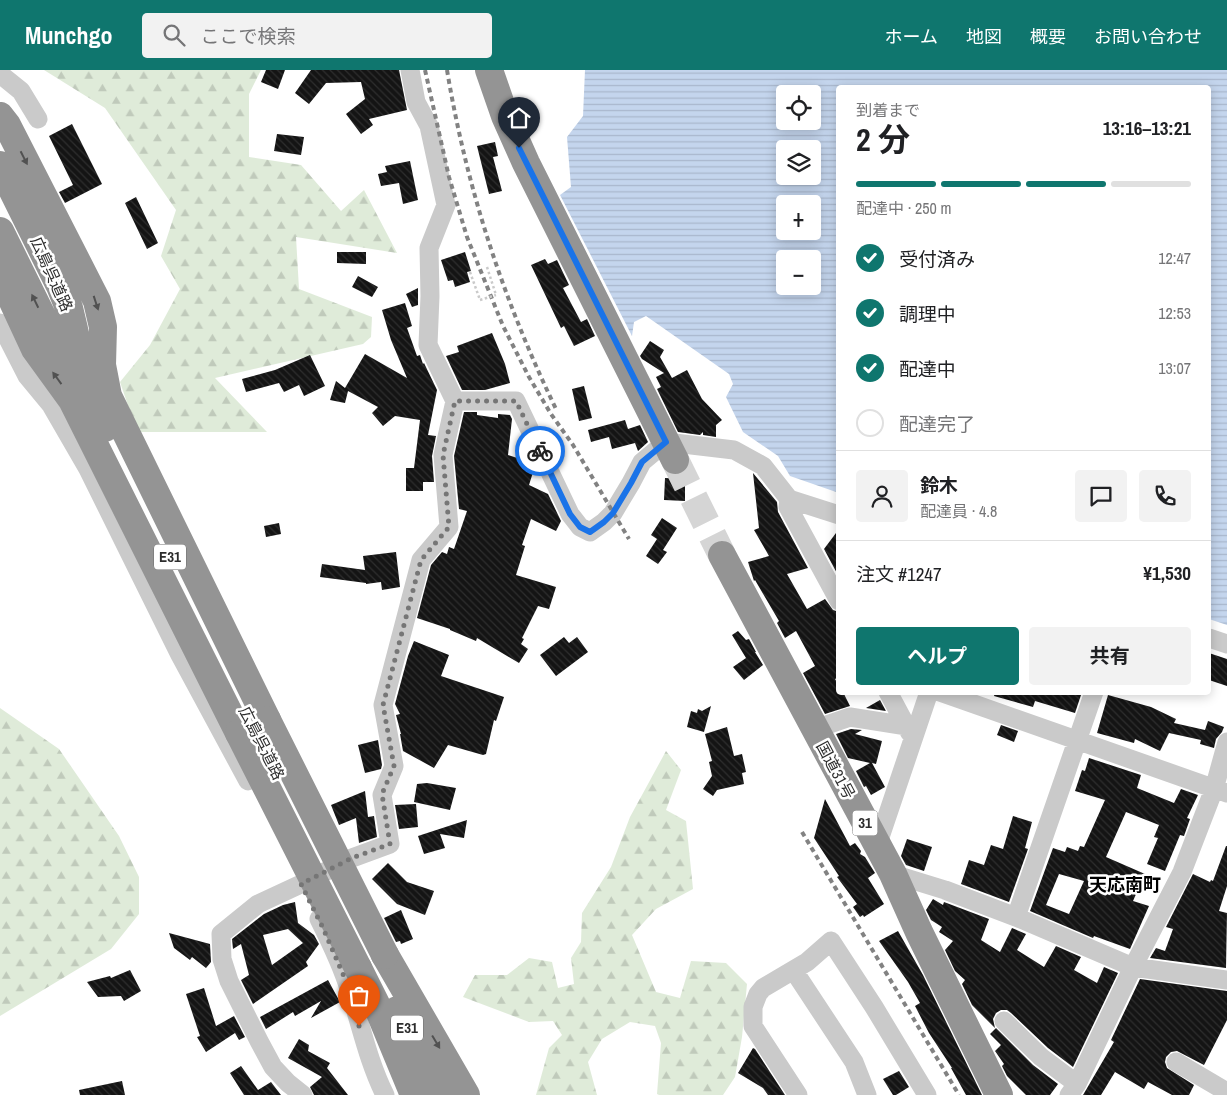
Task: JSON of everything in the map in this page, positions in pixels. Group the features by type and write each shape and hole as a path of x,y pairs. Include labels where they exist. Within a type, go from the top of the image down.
{"highway":[{"path":"489,70 504,116 526,163 670,451"},
{"path":"0,116 97,301 103,327 102,365 108,396 253,726"},
{"name":"広島呉道路","path":"0,165 66,300 86,389"},
{"name":"広島呉道路","path":"0,231 43,318 86,389 253,726"},
{"path":"0,274 35,349 72,400 253,726 372,961 466,1095"},
{"name":"国道31号","path":"722,555 893,874 919,932 999,1095"},
{"path":"372,961 378,1008 414,1095"},
{"name":"E31","path":"372,961 442,1095"}],"street":[{"path":"303,1095 273,1067 259,1041 230,981 222,958 221,934 258,904 352,858 390,844 382,794 394,766 383,705 421,560 449,527 443,455 455,401 428,345 429,248 446,205 429,126 416,102 410,70"},
{"path":"0,74 21,91 38,119"},
{"path":"0,323 27,376 51,405 88,470 180,655 220,727 323,928 349,988 364,1044 376,1078 385,1095"},
{"path":"455,401 516,401 570,514 580,527 590,532 613,513 642,462 670,451 734,450 763,466 789,499 836,514"},
{"path":"789,499 788,507 836,595"},
{"path":"1211,639 1227,644"},
{"path":"890,695 910,732"},
{"path":"877,846 910,732 928,695"},
{"path":"949,695 1221,791"},
{"path":"1016,917 1093,695"},
{"path":"815,729 850,717 910,732"},
{"path":"1004,1022 1073,1090 1221,791 1227,742"},
{"path":"893,874 945,890 1016,917 1133,967 1227,980"},
{"path":"798,1095 753,1026 753,1007 758,994 763,988 794,971 831,941 883,1021 927,1095"},
{"path":"794,971 854,1062 868,1095"},
{"path":"1176,1062 1224,1093"}],"path":[{"path":"470,272 480,300 496,295 487,267"}],"green space":[{"path":"44,70 261,70 249,94 249,157 301,165 341,211 364,190 397,253 296,237 299,289 372,317 371,337 363,344 215,378 267,432 137,432 120,382 150,345 180,289 161,256 176,210 105,108"},
{"path":"0,708 59,749 119,836 139,877 139,914 111,949 0,1016"},
{"path":"666,751 681,770 666,810 686,821 693,889 656,909 632,935 656,992 680,998 691,961 726,963 747,984 742,1037 735,1077 723,1095 657,1094 661,1043 655,1026 630,1022 602,1039 588,1062 597,1095 536,1095 549,1048 562,1035 553,1021 529,1022 463,997 475,975 507,975 529,958 552,962 558,988 574,984 571,958 581,942 582,913 611,867 630,817"}],"water":[{"path":"585,70 1227,70 1227,625 1211,620 1211,85 836,85 836,492 790,476 778,456 743,432 726,397 733,384 729,374 646,316 634,322 632,336 560,195 571,187 567,137 583,116"}],"building":[{"path":"266,70 285,70 278,89 261,82"},
{"path":"311,70 399,70 407,110 369,119 373,125 361,134 346,114 365,99 361,82 326,83 309,104 295,93"},
{"path":"72,124 102,184 65,203 59,192 73,185 49,136"},
{"path":"277,134 304,137 301,155 274,151"},
{"path":"495,142 498,156 493,157 502,191 489,194 477,146"},
{"path":"410,161 418,200 403,204 399,183 381,186 378,174 387,172 385,166"},
{"path":"136,197 158,243 147,249 125,203"},
{"path":"337,252 366,252 366,264 337,263"},
{"path":"465,252 471,271 467,272 470,282 455,287 453,280 448,281 441,260"},
{"path":"545,259 548,264 557,260 569,285 563,288 581,322 587,319 595,336 574,346 564,326 561,328 531,265"},
{"path":"358,276 378,287 372,297 352,287"},
{"path":"418,288 418,305 412,307 406,294"},
{"path":"405,303 412,326 407,328 417,356 420,355 437,390 428,435 436,436 432,456 434,482 423,482 423,491 406,491 406,468 414,468 420,420 395,416 383,426 372,413 378,407 348,391 345,403 330,400 336,381 345,388 365,354 407,378 391,340 382,310"},
{"path":"492,333 505,364 510,383 485,390 462,390 446,356 459,352 457,346"},
{"path":"650,341 664,350 660,357 672,378 687,370 702,399 722,420 716,425 716,437 703,435 703,432 700,435 678,432 657,389 661,387 656,377 664,373 640,356"},
{"path":"310,355 325,386 304,396 299,385 284,392 279,383 246,392 242,379 275,370"},
{"path":"584,386 592,418 579,421 572,389"},
{"path":"464,412 477,412 477,415 498,418 498,414 510,415 512,419 508,455 533,463 535,466 529,485 548,494 561,521 556,531 531,519 522,545 525,546 516,575 556,587 549,609 538,606 522,638 524,639 521,644 528,649 519,663 477,638 476,641 450,629 417,618 431,565 442,552 447,554 449,547 454,549 467,511 459,509 454,456"},
{"path":"625,420 628,429 640,425 648,442 638,451 635,443 612,449 609,437 591,442 588,430"},
{"path":"753,473 777,502 778,512 808,568 787,574 807,609 825,599 833,610 836,611 836,695 844,695 850,706 825,714 803,673 815,666 796,631 785,638 777,623 779,621 754,581 748,562 769,556 754,530 759,528"},
{"path":"665,478 685,479 685,501 664,500"},
{"path":"662,518 677,528 663,550 667,552 658,564 646,556 657,539 651,535"},
{"path":"279,523 281,534 266,537 264,526"},
{"path":"836,533 836,571 824,549"},
{"path":"396,552 400,587 382,590 381,582 366,584 320,577 322,564 365,570 363,556"},
{"path":"738,631 746,640 749,639 763,665 744,680 733,667 746,658 732,635"},
{"path":"564,637 569,643 577,637 588,652 556,676 540,655"},
{"path":"414,641 449,655 441,676 504,697 496,721 494,720 486,754 483,755 448,745 434,768 403,751 396,715 400,714 395,704"},
{"path":"1211,654 1227,659 1227,686 1211,681"},
{"path":"1081,695 1075,713 1035,701 1033,707 994,696"},
{"path":"1108,695 1151,707 1176,719 1174,723 1205,730 1208,721 1224,727 1216,739 1214,748 1200,744 1201,740 1169,733 1160,751 1135,739 1134,743 1097,733"},
{"path":"880,700 886,711 866,708"},
{"path":"711,706 704,732 687,727 691,711 697,713 698,709 702,711"},
{"path":"1001,725 1018,731 1014,742 997,735"},
{"path":"727,727 734,756 742,754 746,772 742,773 744,784 717,790 713,796 703,789 712,776 709,762 712,761 705,734"},
{"path":"851,729 862,730 855,734 882,741 876,764 872,763 885,787 871,795 866,786 864,787 856,771 870,763 848,758 836,734"},
{"path":"378,740 381,769 365,773 358,745"},
{"path":"1089,758 1141,775 1137,788 1174,803 1181,789 1198,795 1187,818 1190,819 1184,836 1180,835 1165,871 1147,864 1158,838 1154,837 1159,825 1126,812 1106,857 1145,874 1133,901 1149,906 1130,949 1094,936 1093,938 1030,911 1053,848 1065,852 1067,847 1078,851 1080,846 1084,847 1105,800 1075,791 1082,770 1085,771","holes":["1059,874 1084,881 1069,914 1046,905"]},
{"path":"427,783 456,788 450,810 414,802 417,784"},
{"path":"365,791 368,817 374,816 377,837 359,843 356,818 339,825 331,805"},
{"path":"825,799 850,846 855,843 861,851 860,854 865,857 875,873 868,878 884,904 864,917 863,915 860,917 853,907 857,904 837,877 839,876 814,838"},
{"path":"416,804 418,827 399,829 395,805"},
{"path":"1013,816 1032,822 1025,848 1028,849 1009,902 961,884 969,860 984,865 991,845 1003,849"},
{"path":"467,820 464,838 440,834 445,848 424,854 418,836"},
{"path":"907,839 932,847 924,871 906,865 901,856"},
{"path":"1226,846 1227,886 1219,911 1227,913 1226,968 1150,958 1156,948 1165,951 1173,929 1166,927 1193,874 1210,882 1211,880 1213,881"},
{"path":"388,863 407,882 434,891 425,915 397,904 372,879"},
{"path":"933,899 943,905 944,902 989,919 981,940 1000,952 1012,928 1026,934 1017,950 1044,967 1056,946 1081,957 1074,970 1097,983 1104,967 1118,973 1073,1067 1048,1048 1007,1010 1001,1010 996,1013 993,1019 995,1028 972,1005 962,984 965,980 955,971 945,950 953,941 939,932 942,927 931,920 926,910"},
{"path":"295,902 298,923 314,935 319,944 306,962 308,966 253,1004 241,980 249,975 241,944 233,949 232,939 264,914 283,905","holes":["288,929 303,943 272,965 263,935"]},
{"path":"401,910 413,939 401,944 400,941 396,942 384,918"},
{"path":"898,931 923,975 982,1095 966,1095 915,1006 920,1003 908,982 879,941"},
{"path":"169,933 210,944 211,962 206,968 192,957 190,960 174,948"},
{"path":"130,970 141,991 124,1001 121,996 98,997 87,982 110,976 111,978"},
{"path":"1140,979 1227,991 1227,1020 1204,1065 1177,1051 1171,1052 1166,1057 1167,1068 1194,1085 1189,1095 1172,1095 1148,1082 1144,1089 1115,1072 1101,1095 1083,1095 1114,1042 1111,1040"},
{"path":"328,980 340,1002 311,1018 321,1001 295,1016 293,1012 266,1029 260,1017"},
{"path":"204,988 216,1026 234,1016 245,1037 239,1040 235,1033 206,1052 197,1037 200,1036 186,994"},
{"path":"996,1028 1033,1065 1058,1084 1050,1095 1026,1095 1007,1076 1002,1066 1004,1064 995,1051 1001,1045 990,1034"},
{"path":"299,1039 309,1045 308,1051 330,1063 327,1068 348,1095 314,1095 310,1087 322,1077 288,1058"},
{"path":"753,1048 785,1095 768,1095 763,1088 738,1073"},
{"path":"241,1066 258,1090 271,1082 281,1095 244,1095 230,1073"},
{"path":"899,1071 909,1087 893,1095 883,1079"},
{"path":"122,1081 125,1095 80,1095 79,1090"}],"tunnel":[{"path":"675,460 722,555"}],"railway":[{"path":"425,70 449,177 467,237 503,326 529,377 551,414 573,445 629,539"},
{"path":"447,70 465,159 490,245 520,329 557,411"},
{"path":"802,832 959,1095"}],"way so far":[{"path":"359,1026 349,988 323,928 301,884 352,858 390,844 382,794 394,766 383,705 421,560 449,527 443,455 455,401 516,401 540,451"}],"district":[{"name":"天応南町","path":"1125,885"}],"route":[{"path":"519,148 666,442 642,462 613,513 590,532 580,527 570,514 540,451"}]}
